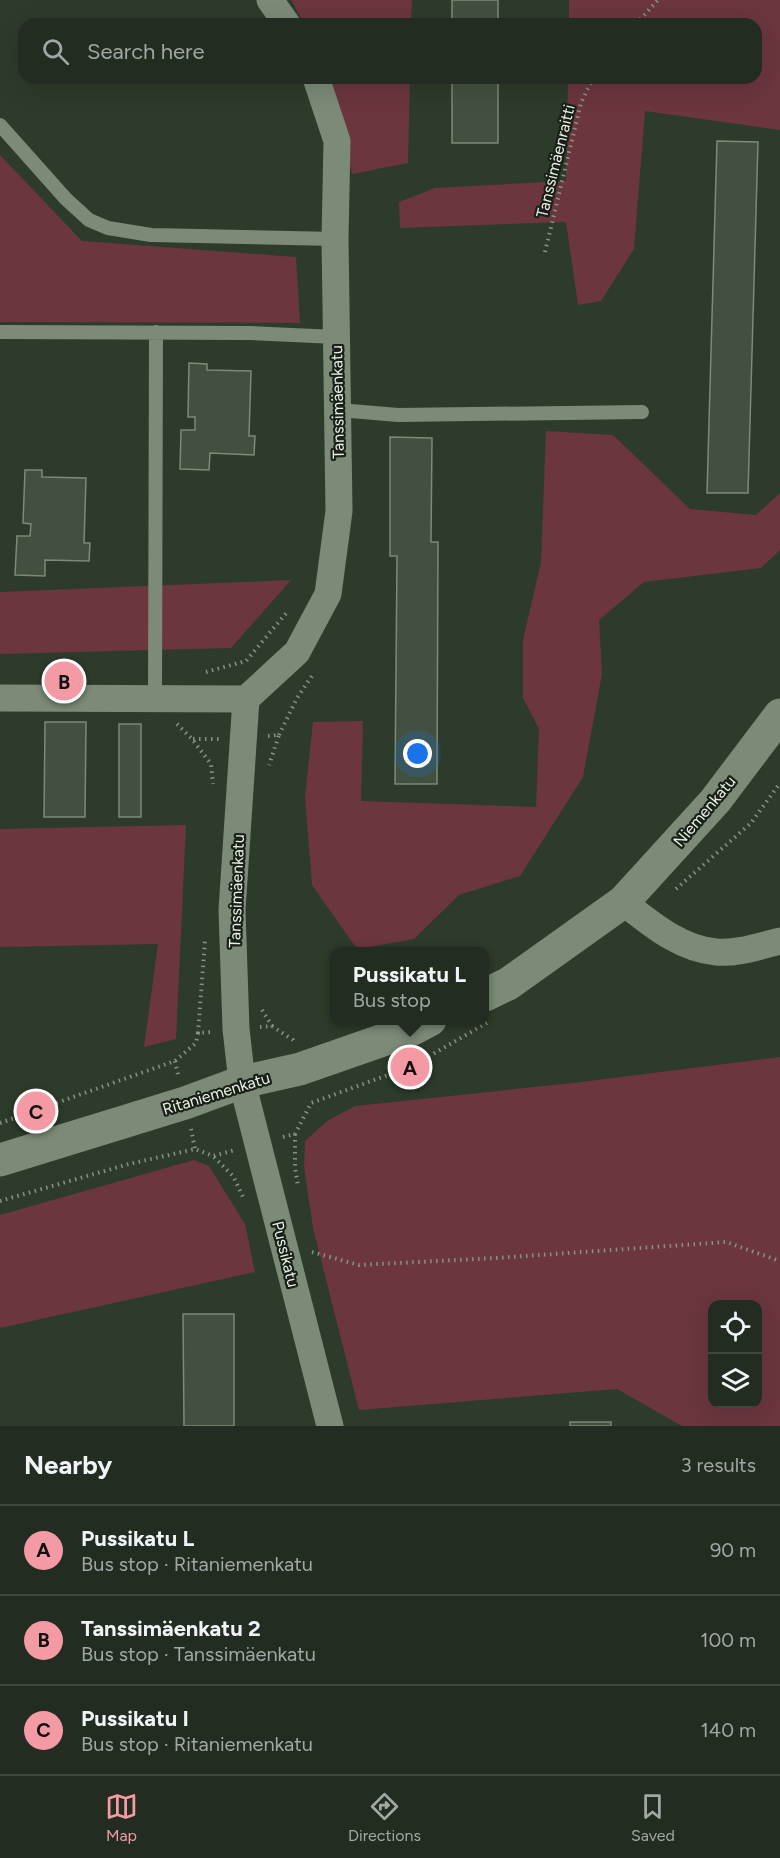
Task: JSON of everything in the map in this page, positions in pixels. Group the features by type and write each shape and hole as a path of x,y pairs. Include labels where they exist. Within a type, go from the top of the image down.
{"street":[{"path":"270,0 283,18"},
{"name":"Tanssimäenkatu","path":"242,1083 236,1029 232,910 246,699 297,652 328,594 339,511 335,239 337,141 318,84"},
{"path":"0,698 246,699"},
{"name":"Niemenkatu","path":"623,902 715,801 780,715"},
{"path":"489,993 508,984 623,902 662,932 689,946 716,952 744,950 780,941"},
{"name":"Ritaniemenkatu","path":"0,1160 242,1083 300,1069 420,1025"},
{"name":"Pussikatu","path":"242,1083 330,1426"}],"lane":[{"path":"0,125 66,199 89,220 108,228 151,235 335,239"},
{"path":"0,332 249,333 336,337"},
{"path":"155,700 156,332"},
{"path":"339,410 398,415 642,412"}],"path":[{"path":"642,18 658,0"},
{"name":"Tanssimäenraitti","path":"544,252 581,103 589,84"},
{"path":"205,672 246,661 289,610"},
{"path":"279,735 297,698 315,672"},
{"path":"0,1123 175,1061 196,1043 198,1033 272,1026 293,1040 311,1103"},
{"path":"309,1251 359,1264 496,1258 726,1242 780,1261"}],"shaded area":[{"path":"291,0 412,0 411,18 301,18"},
{"path":"569,0 780,0 780,130 645,111 634,249 601,301 578,305 566,222 400,228 399,202 435,188 566,181 568,84 762,84 762,18 569,18"},
{"path":"332,84 410,84 408,163 352,174"},
{"path":"0,155 82,241 296,257 300,323 0,322"},
{"path":"546,431 613,435 690,509 756,515 780,493 780,550 761,568 644,582 599,620 602,674 583,777 520,876 459,895 414,939 356,947 312,885 305,797 313,722 363,721 361,801 536,807 539,729 523,698 523,640 541,562"},
{"path":"291,580 231,648 0,654 0,592"},
{"path":"186,825 176,1039 144,1047 158,944 0,947 0,829"},
{"path":"780,1057 780,1426 682,1426 617,1389 359,1410 313,1228 304,1167 305,1141 327,1121 355,1106 573,1083"},
{"path":"194,1160 209,1166 245,1224 255,1272 0,1328 0,1215"}],"building":[{"path":"452,0 498,0 498,18 452,18"},
{"path":"452,84 498,84 498,143 452,143"},
{"path":"717,141 758,142 748,493 707,493"},
{"path":"189,363 207,364 207,370 251,371 249,436 255,436 254,455 210,453 209,470 180,469 181,430 195,430 195,417 188,417"},
{"path":"390,437 432,438 431,542 438,542 437,784 395,784 397,556 390,556"},
{"path":"25,470 42,470 42,477 86,478 84,543 90,543 89,561 45,560 45,576 15,575 17,536 30,536 31,524 23,523"},
{"path":"45,722 86,722 85,817 44,817"},
{"path":"119,724 141,724 141,817 119,817"},
{"path":"183,1314 234,1314 234,1426 184,1426"},
{"path":"570,1422 611,1422 611,1426 570,1426"}],"place":[{"name":"Tanssimäenkatu 2","path":"64,681"},
{"name":"Pussikatu L","path":"410,1067"},
{"name":"Pussikatu I","path":"36,1111"}]}
